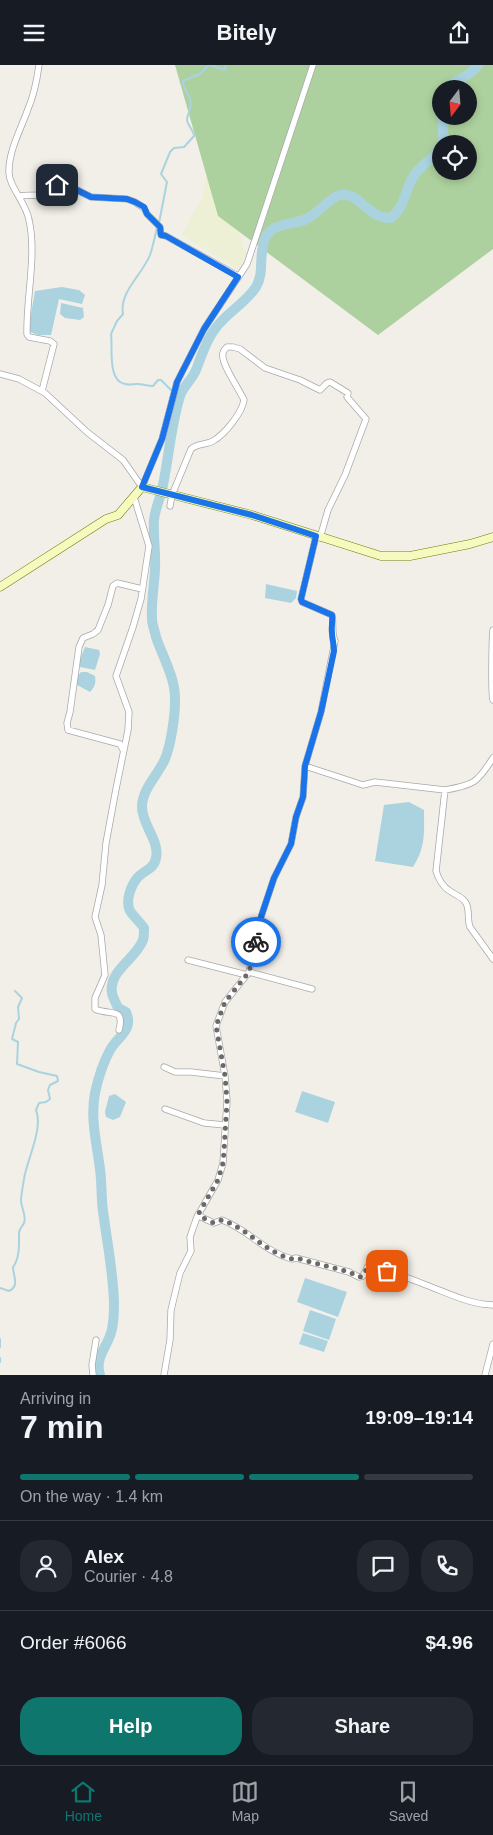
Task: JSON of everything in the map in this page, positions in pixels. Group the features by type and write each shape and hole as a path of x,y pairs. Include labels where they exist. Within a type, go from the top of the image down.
{"street":[{"path":"40,65 34,94 11,156 9,172 11,183 20,196 30,221 31,240 27,334 29,337 50,341 54,344 42,391"},
{"path":"0,587 106,519 118,515 142,487 162,439 177,382 204,329 247,263 313,65"},
{"path":"20,196 43,195 48,193 52,185 71,187 91,197 127,199 144,207 147,214 160,227 161,235 166,236 238,277"},
{"path":"164,1375 170,1340 171,1310 180,1273 191,1251 190,1237 199,1213 218,1180 223,1163 227,1101 225,1076 216,1026 225,1002 248,973 261,917 274,878 291,844 296,817 303,797 305,766 321,712 334,641 332,615 302,602 301,599 318,537 328,510 345,475 366,419 347,397 348,393 330,382 320,390 300,380 264,368 240,349 227,347 223,352 222,358 244,400 242,409 220,436 212,442 197,444 191,449 169,494 170,506"},
{"path":"0,374 19,379 42,391 75,419 87,432 123,461 142,487 252,515 380,556 410,556 470,544 493,537"},
{"path":"119,1030 122,1019 120,1017 114,1013 95,1009 95,998 105,975 101,935 96,917 102,885 106,843 128,730 129,712 116,676 133,627 149,546 134,497"},
{"path":"123,750 120,744 68,731 67,723 79,647 84,638 98,630 113,586 117,583 142,589"},
{"path":"493,630 493,685 491,696 493,700"},
{"path":"305,766 363,785 375,782 446,790 468,787 476,782 493,758"},
{"path":"446,790 436,871 438,877 448,890 466,902 470,927 493,959"},
{"path":"188,960 312,989"},
{"path":"164,1067 176,1073 191,1072 225,1076"},
{"path":"165,1109 204,1123 225,1125"},
{"path":"199,1213 201,1217 214,1223 222,1220 238,1227 268,1250 282,1257 296,1258 349,1272 362,1278 368,1266 374,1266 459,1299 493,1305"},
{"path":"93,1375 92,1365 96,1340"},
{"path":"484,1375 493,1344"}],"green space":[{"path":"175,65 493,65 493,249 378,335 218,216"},
{"path":"207,170 239,231 247,256 238,269 181,235 203,196"}],"water":[{"path":"62,287 79,290 85,295 82,304 59,299 51,335 38,335 28,331 35,291"},
{"path":"61,303 83,308 84,317 80,320 65,318 60,314"},
{"path":"266,584 297,591 296,598 291,603 265,598"},
{"path":"85,647 99,650 100,654 95,670 80,667 79,662"},
{"path":"81,672 87,672 95,676 95,685 90,692 77,685 77,677"},
{"path":"409,802 424,810 422,846 413,867 375,861 384,805"},
{"path":"302,1091 335,1102 328,1123 295,1112"},
{"path":"115,1094 126,1102 120,1117 113,1120 106,1117 105,1112 109,1096"},
{"path":"305,1278 347,1292 338,1317 297,1302"},
{"path":"310,1310 336,1319 329,1340 303,1331"},
{"path":"303,1333 328,1341 324,1352 299,1344"}],"waterway":[{"path":"159,223 167,182 161,174 170,152 174,148 184,147 194,136 187,121 191,102 183,81 200,74 209,65"},
{"path":"210,65 225,70 226,65"},
{"path":"459,80 478,65"},
{"path":"443,125 443,135"},
{"path":"100,1375 99,1362 112,1329 114,1302 93,1112 95,1093 105,1060 128,1024 126,1012 118,1008 114,999 112,985 118,972 135,953 143,939 144,928 130,911 128,898 135,880 155,862 156,845 145,820 142,807 147,788 165,759 173,722 175,693 152,623 152,601 155,564 154,520 163,485 172,429 181,392 194,374 206,344 219,323 252,293 256,287 259,281 263,245 272,230 282,225 309,218 331,199 340,195 352,197 376,215 391,218 400,207 415,174 432,157"},
{"path":"157,228 150,255 124,298 123,314 117,321 111,334 112,363 119,382 153,386 158,380 161,380 172,391"},
{"path":"0,1288 9,1291 15,1284 13,1267 18,1255 19,1232 25,1220 21,1195 37,1133 38,1117 36,1110 39,1103 50,1099 48,1090 50,1085 58,1081 57,1076 17,1064 18,1042 12,1039 16,1023 19,1019 18,1007 22,998 15,991"},
{"path":"0,1339 0,1347"}],"way so far":[{"path":"256,942 249,972 225,1002 216,1026 225,1076 227,1101 223,1163 218,1180 199,1213 201,1217 208,1221 214,1223 222,1220 238,1227 268,1250 282,1257 296,1258 346,1271 362,1278 368,1266 374,1266 387,1271"}],"route":[{"path":"57,185 71,187 91,197 127,199 135,202 144,207 147,214 160,227 161,235 166,236 238,277 204,329 177,382 162,439 142,487 252,515 316,536 301,599 302,602 332,615 334,623 332,633 334,651 321,712 305,766 303,797 296,817 291,844 274,878 261,917 256,942"}]}
